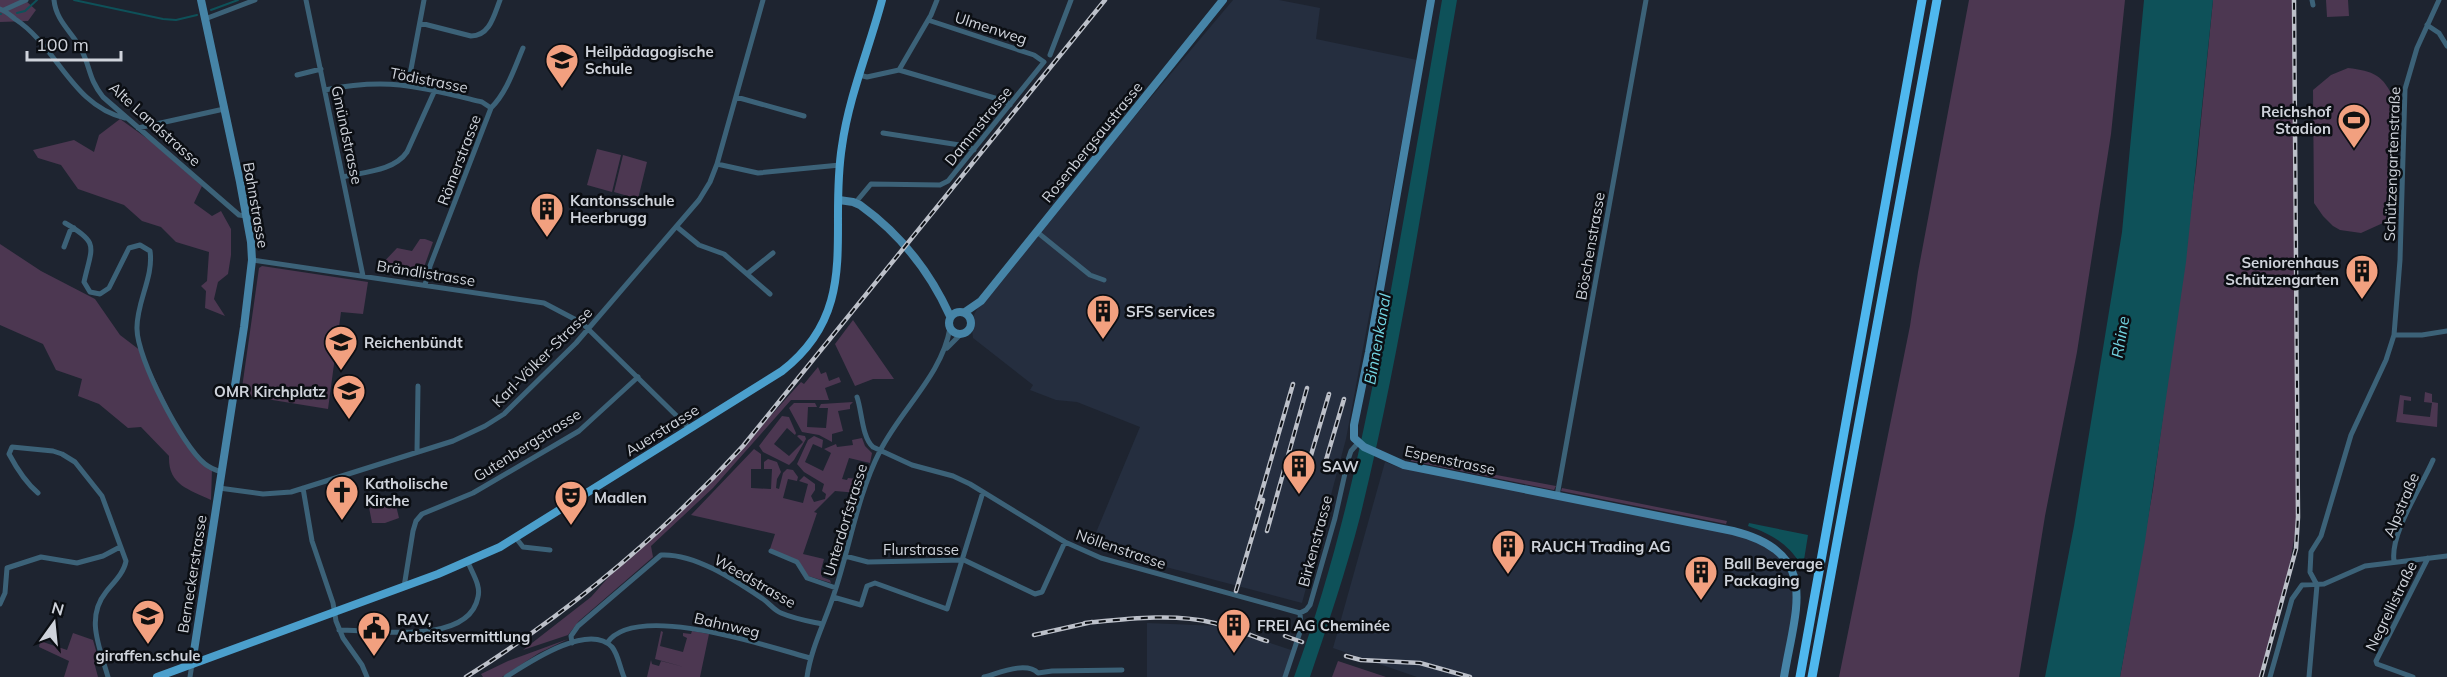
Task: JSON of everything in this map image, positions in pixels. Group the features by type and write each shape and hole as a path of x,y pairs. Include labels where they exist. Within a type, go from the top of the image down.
{"highway":[{"path":"1800,677 1922,0"},
{"path":"1812,677 1937,0"}],"main road":[{"name":"Auerstrasse","path":"157,677 468,562 516,538 783,371 800,357 814,342 828,314 832,300 837,261 840,165 844,133 882,0"}],"street":[{"path":"2,9 26,0"},
{"name":"Alte Landstrasse","path":"54,0 56,12 82,51 95,86 126,118 155,140 239,215 246,216"},
{"name":"Bahnstrasse","path":"201,0 246,216 252,260 219,488"},
{"path":"205,19 255,0"},
{"name":"Gmündstrasse","path":"306,0 363,276"},
{"path":"408,85 424,0"},
{"path":"420,23 479,36 488,28 500,0"},
{"name":"Karl-Völker-Strasse","path":"219,488 265,494 286,493 453,441 486,426 504,414 589,330 699,200 717,164 763,0"},
{"path":"899,70 937,0"},
{"path":"1050,55 1071,0"},
{"name":"Rosenbergsaustrasse","path":"971,321 981,302 1223,0"},
{"path":"1356,440 1354,425 1371,342 1431,0"},
{"name":"Böschenstrasse","path":"1557,496 1646,0"},
{"name":"Schützengartenstraße","path":"2309,677 2317,585 2310,572 2311,552 2321,536 2351,435 2386,360 2394,334 2401,246 2404,100 2409,72 2439,0"},
{"path":"2,9 23,24 45,45 79,91 100,107 116,116 126,118"},
{"name":"Ulmenweg","path":"928,20 1034,55 1044,62"},
{"path":"2427,25 2439,33 2447,46"},
{"name":"Römerstrasse","path":"425,285 430,266 491,108 498,101 511,77 523,48"},
{"name":"Dammstrasse","path":"856,202 871,184 944,183 953,176 1044,62"},
{"path":"297,75 321,69"},
{"path":"859,75 867,77 899,70 1005,101 1010,105"},
{"name":"Tödistrasse","path":"325,90 363,83 408,85 482,102 491,108"},
{"path":"343,177 391,166 400,161 407,152 435,90"},
{"path":"736,97 804,116"},
{"path":"138,128 224,109"},
{"path":"883,133 966,146 974,150"},
{"path":"717,164 758,173 840,165"},
{"path":"839,200 856,202 897,237 921,265 943,298 951,316 950,328 961,334 969,329 971,321 943,298"},
{"path":"65,223 84,233 88,239 91,250 84,282 90,292 95,294 100,294 109,288 129,248 140,245 150,251 150,265 137,317 138,342 161,395 188,445 205,465 222,472"},
{"path":"677,227 699,245 724,254 770,294"},
{"path":"64,247 70,231 74,228"},
{"path":"1037,232 1090,275 1104,280"},
{"path":"747,274 773,253"},
{"name":"Brändlistrasse","path":"252,260 544,303 576,319 589,330 690,429"},
{"name":"Rosenbergsaustrasse","path":"962,312 981,302"},
{"path":"951,316 962,312"},
{"name":"Unterdorfstrasse","path":"946,349 950,328"},
{"path":"2394,334 2422,335 2447,332"},
{"name":"Unterdorfstrasse","path":"807,677 810,658 836,588 865,488 880,451 897,421 946,349 961,334"},
{"name":"Gutenbergstrasse","path":"404,587 413,531 422,513 473,493 579,430 638,377"},
{"path":"417,452 418,386"},
{"path":"857,397 868,443 880,451"},
{"name":"Birkenstrasse","path":"1285,677 1302,623 1300,613 1310,605 1351,451 1356,440"},
{"name":"Espenstrasse","path":"1356,440 1386,458 1404,465 1734,531 1765,541 1775,548 1790,566 1797,586 1797,602 1784,677"},
{"path":"38,493 27,483 9,454 12,447 52,451 75,462 102,496 126,561 125,566 101,598 95,613 94,628 108,677"},
{"name":"Nöllenstrasse","path":"880,451 912,465 953,476 1065,542 1131,568 1300,613"},
{"name":"Alpstraße","path":"2394,561 2400,532 2433,460"},
{"name":"Berneckerstrasse","path":"192,664 219,488"},
{"path":"303,488 312,541 339,630 362,665 367,677"},
{"path":"833,597 861,605 867,586 875,583 947,609 964,560 983,492"},
{"path":"516,538 523,547 550,550"},
{"name":"Flurstrasse","path":"845,556 868,562 964,560 1035,594 1042,592 1065,542"},
{"path":"0,604 5,593 7,568 41,557 77,563 103,556 120,547"},
{"path":"771,551 796,562 807,578 836,588"},
{"name":"Weedstrasse","path":"572,643 571,636 578,626 661,555 701,563 765,600 779,612 799,620 822,624"},
{"name":"Negrellistraße","path":"2270,677 2292,600 2302,585 2317,585 2365,566 2447,556"},
{"name":"Negrellistraße","path":"2413,677 2377,664 2376,661 2428,558"},
{"path":"339,630 422,633 446,628 459,622 473,610 478,599 479,590 468,562"},
{"name":"Bahnweg","path":"607,643 612,636 621,631 676,626 725,634 810,658"},
{"path":"507,677 541,655 572,643 591,639 607,643 615,651 624,677"},
{"path":"190,677 192,664"},
{"path":"984,677 1026,667 1033,669 1038,675 1052,671 1122,670"}],"shaded area":[{"path":"0,0 25,0 36,10 28,21 0,22"},
{"path":"1233,0 1279,0 1320,8 1316,39 1417,60 1346,439 1302,603 1090,547 1140,427 1077,402 1056,400 1030,390 1033,385 973,338 971,321 981,301"},
{"path":"1969,0 2125,0 2111,134 2077,352 2045,516 2019,677 1839,677 1910,326"},
{"path":"2213,0 2294,0 2298,517 2284,597 2261,677 2120,677 2153,489 2196,170"},
{"path":"2326,0 2348,0 2349,16 2327,17"},
{"name":"Reichshof Stadion","path":"2348,68 2377,76 2386,85 2394,100 2396,198 2391,212 2383,223 2361,233 2340,230 2333,226 2314,203 2313,90 2331,75"},
{"path":"120,119 152,142 202,186 194,203 212,216 221,211 231,229 228,274 218,282 214,299 225,316 205,308 206,291 201,286 207,281 209,252 176,242 161,227 142,221 124,205 78,189 61,165 38,158 33,150 74,140 94,152 99,135"},
{"path":"597,149 621,155 612,192 587,185"},
{"path":"623,155 647,162 638,199 614,192"},
{"path":"420,239 433,242 422,273 415,277 381,270 380,266 397,248 412,251"},
{"path":"0,244 41,271 95,299 120,335 141,351 185,441 212,469 211,500 187,489 176,480 172,474 169,456 141,427 128,428 99,404 78,396 82,379 56,370 43,344 0,325"},
{"path":"262,266 368,282 363,314 341,312 328,409 241,395 259,268"},
{"path":"853,320 894,379 873,379 855,386 835,344"},
{"path":"818,367 821,374 826,372 829,381 839,377 841,382 825,388 829,400 791,400 713,488 651,546 653,557 579,621 568,635 523,650 591,597 614,571 708,486 801,382 804,384"},
{"path":"2425,392 2432,394 2432,402 2438,403 2437,427 2396,422 2400,395 2411,397 2411,401 2404,400 2403,414 2430,417 2432,403 2424,402"},
{"path":"853,402 850,409 838,411 843,431 832,434 832,442 819,435 802,432 789,408 794,403 815,403 817,407 808,407 807,427 826,428 828,408 819,408 821,404"},
{"path":"782,416 789,417 796,433 795,435 787,428 774,444 789,456 803,442 797,436 805,436 806,439 789,465 763,452 759,446"},
{"path":"814,436 823,440 822,448 813,444 805,462 823,471 831,453 824,449 836,444 837,447 853,445 852,440 862,438 865,446 872,453 870,463 849,458 842,479 858,479 860,473 864,474 858,493 835,491 814,512 817,513 803,554 824,559 822,577 830,580 831,583 805,575 799,561 770,549 775,534 691,515 754,449 761,454 761,469 751,469 751,488 771,489 772,469 764,469 764,462 768,459 777,462 781,472 776,488 779,489 783,473 787,469 793,470 798,477 797,481 788,479 783,498 803,503 808,484 799,481 804,476 815,484 815,490 811,496 814,502 825,499 826,494 822,491 824,484 804,472 797,464 808,440"},
{"path":"1411,459 1556,486 1554,490 1411,461"},
{"path":"1385,462 1401,468 1733,531 1775,548 1797,586 1784,677 1417,677 1333,648"},
{"path":"1562,488 1727,521 1726,524 1561,491"},
{"path":"394,497 399,518 385,523 372,523 368,502"},
{"path":"1147,623 1220,626 1294,651 1285,677 1147,677"},
{"path":"661,631 663,632 660,646 683,652 687,638 683,636 683,633 691,634 692,631 709,634 700,677 647,677 651,660 652,664 659,666 661,661 684,667 655,659"},
{"path":"73,633 93,640 99,661 94,662 98,677 64,677 69,661 39,647 40,641 67,650"},
{"path":"568,639 539,653 502,677 483,677 481,674 508,661"},
{"path":"1338,661 1386,677 1332,677"}],"water":[{"path":"1442,0 1457,0 1389,389 1360,517 1330,617 1310,677 1294,677 1325,583 1361,440 1390,295"},
{"name":"Rhine","path":"2144,0 2213,0 2186,262 2145,541 2120,677 2045,677 2074,526 2122,232"},
{"path":"1749,523 1808,535 1804,560 1800,563 1784,545 1764,532 1748,526"}],"waterway":[{"path":"17,13 25,11 37,0"},
{"path":"74,0 163,19 176,20 197,15"},
{"path":"211,10 238,0"}],"railway":[{"path":"466,677 541,626 612,571 680,511 712,479 743,446 1105,0"},
{"path":"2261,677 2296,549 2298,517 2294,0"},
{"path":"1257,508 1293,384"},
{"path":"1267,531 1307,388"},
{"path":"1309,462 1329,394"},
{"path":"1324,467 1344,399"},
{"path":"1236,591 1263,500"},
{"path":"1085,623 1183,618 1214,623 1267,641"},
{"path":"1034,635 1092,622"},
{"path":"1285,636 1302,642"},
{"path":"1346,656 1361,660 1420,663 1470,677"}],"place":[{"name":"Heilpädagogische Schule","path":"562,89"},
{"name":"Reichshof Stadion","path":"2354,149"},
{"name":"Kantonsschule Heerbrugg","path":"547,238"},
{"name":"Seniorenhaus Schützengarten","path":"2362,300"},
{"name":"SFS services","path":"1103,340"},
{"name":"Reichenbündt","path":"341,371"},
{"name":"OMR Kirchplatz","path":"349,420"},
{"name":"SAW","path":"1299,495"},
{"name":"Katholische Kirche","path":"342,521"},
{"name":"Madlen","path":"571,526"},
{"name":"RAUCH Trading AG","path":"1508,575"},
{"name":"Ball Beverage Packaging","path":"1701,601"},
{"name":"giraffen.schule","path":"148,645"},
{"name":"FREI AG Cheminée","path":"1234,654"},
{"name":"RAV, Arbeitsvermittlung","path":"374,657"}],"water label":[{"name":"Binnenkanal","path":"1377,339"}]}
